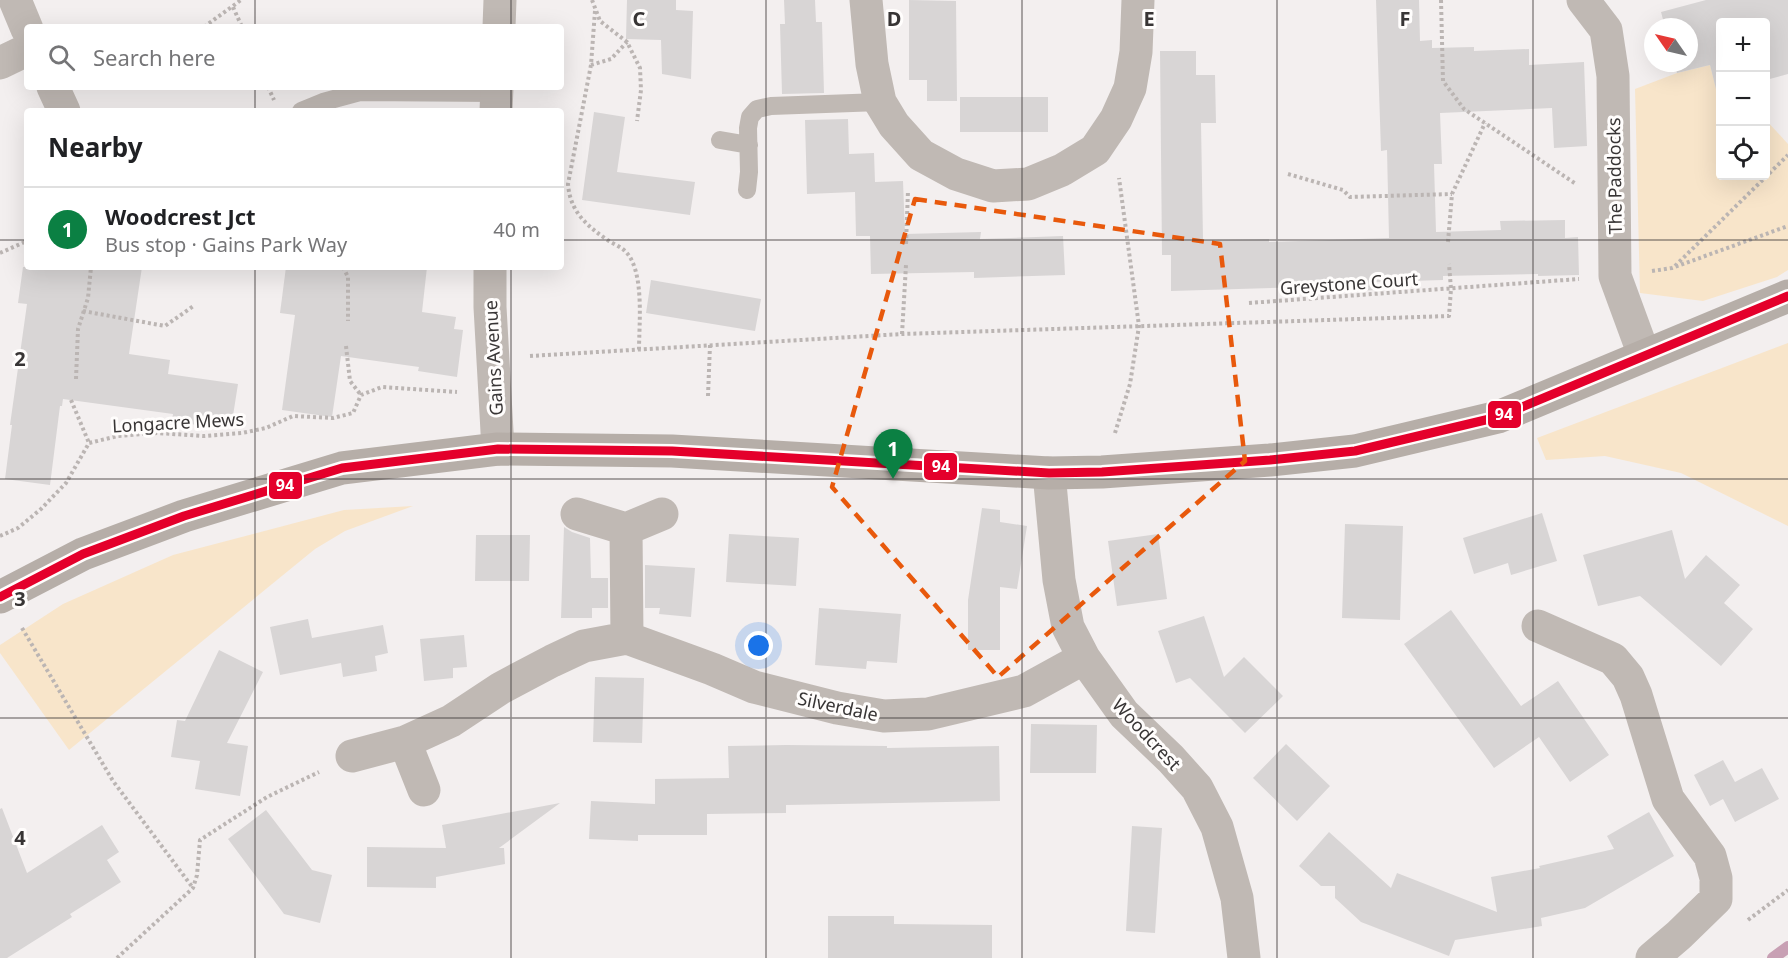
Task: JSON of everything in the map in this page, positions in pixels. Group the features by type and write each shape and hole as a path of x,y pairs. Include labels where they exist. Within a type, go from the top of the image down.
{"street":[{"path":"15,0 25,24"},
{"path":"499,24 500,0"},
{"path":"866,0 872,64 880,102 894,125 921,155 956,174 993,186 1028,184 1062,170 1095,150 1116,119 1130,88 1136,52 1138,0"},
{"name":"The Paddocks","path":"1583,0 1606,30 1613,76 1615,276 1644,355"},
{"path":"0,63 24,51"},
{"path":"54,90 63,108"},
{"name":"Gains Avenue","path":"490,270 498,449"},
{"path":"1,594 83,554 184,516 342,468 498,449 672,451 1049,473 1102,472 1270,460 1356,451 1498,417 1788,296"},
{"name":"Woodcrest","path":"1049,473 1059,580 1068,627 1084,658 1124,714 1171,759 1197,788 1217,827 1223,847 1237,898 1244,958"},
{"path":"577,514 626,529 662,514"},
{"path":"352,756 405,742 452,721 501,688 584,646 627,638 626,529"},
{"path":"1538,626 1613,659 1628,677 1636,695 1668,799 1710,856 1716,878 1716,899 1652,958"},
{"name":"Silverdale","path":"627,638 754,687 837,708 884,716 928,714 1024,691 1084,658"},
{"path":"405,742 424,790"}],"lane":[{"path":"308,108 360,92 497,97"},
{"path":"747,190 749,172 747,128 750,117 757,109 771,106 880,102"},
{"path":"720,140 748,144"}],"path":[{"path":"208,24 241,0"},
{"path":"592,0 600,21 627,42 640,68 641,90 637,121"},
{"path":"1441,0 1443,81 1464,109 1590,193 1615,195"},
{"path":"233,7 241,24"},
{"path":"596,9 591,65 568,183 569,194 573,208 589,226 626,251 634,267 639,287 639,350"},
{"path":"591,65 610,59 627,42"},
{"path":"269,90 276,105"},
{"path":"1448,242 1452,194 1485,123"},
{"path":"1095,150 1117,164 1139,326 1130,384 1102,472"},
{"path":"1672,268 1788,155"},
{"path":"1288,174 1343,190 1350,197 1452,194"},
{"name":"Greystone Court","path":"1249,303 1615,276 1672,268 1788,226"},
{"path":"0,253 24,242"},
{"path":"346,346 350,381 361,395 382,387 469,393 495,385 514,357 902,334 1449,316 1452,289 1449,264"},
{"path":"902,334 906,265"},
{"path":"76,379 78,329 88,298 91,270"},
{"path":"344,270 348,277 348,321"},
{"path":"83,312 165,326 195,306"},
{"path":"708,396 710,345"},
{"name":"Longacre Mews","path":"0,536 18,528 41,509 66,483 89,443 118,436 157,433 204,436 242,434 266,428 293,416 333,418 353,413 361,395"},
{"name":"Longacre Mews","path":"71,400 89,443"},
{"path":"1,594 113,781 193,888"},
{"path":"117,958 193,888 197,875 200,840 267,797 352,756"}],"highlighted area":[{"path":"915,199 1220,244 1245,461 998,677 832,487"}],"shaded area":[{"path":"1710,65 1716,88 1716,180 1770,180 1770,124 1788,144 1788,270 1777,277 1703,301 1640,293 1635,89 1677,73 1698,72 1698,68"},
{"path":"1788,343 1788,526 1681,473 1605,456 1546,460 1537,438"},
{"path":"413,506 345,531 315,549 69,750 0,653 0,645 63,604 173,555 344,510"}],"building":[{"path":"627,0 676,0 676,10 693,11 691,79 662,74 661,40 626,39"},
{"path":"784,0 815,0 816,22 822,22 824,93 782,94 780,24 785,24"},
{"path":"909,0 956,1 957,101 927,101 927,80 909,80"},
{"path":"1376,0 1419,0 1420,41 1432,40 1432,48 1474,47 1474,51 1529,49 1529,65 1584,62 1587,146 1554,148 1552,108 1440,113 1442,164 1434,164 1436,232 1501,230 1500,221 1565,220 1565,238 1578,237 1579,275 1443,276 1443,280 1375,282 1375,290 1340,292 1340,286 1171,291 1171,255 1162,255 1160,51 1196,51 1196,75 1215,75 1216,123 1201,123 1203,240 1269,239 1269,242 1389,238 1387,150 1381,151"},
{"path":"1706,0 1788,0 1788,74 1770,79 1770,18 1716,18 1716,89 1710,65 1698,68 1698,18 1663,18 1661,12"},
{"path":"960,97 1048,97 1048,132 960,132"},
{"path":"594,112 625,117 617,172 695,182 690,215 582,200"},
{"path":"848,119 849,154 874,153 875,182 903,181 905,234 981,232 980,239 1063,236 1065,275 974,278 974,272 871,274 870,236 856,236 855,192 807,194 805,120"},
{"path":"23,267 24,270 142,270 129,354 170,360 168,374 238,384 232,422 209,418 207,426 172,422 173,414 63,399 62,406 60,406 50,485 5,479 27,304 18,303"},
{"path":"286,270 427,270 422,312 456,317 454,329 463,330 457,377 418,371 419,367 341,356 332,417 282,410 295,315 280,313"},
{"path":"651,280 761,299 755,331 646,313"},
{"path":"982,508 1000,510 1000,522 1027,526 1017,589 1000,587 1000,650 968,650 968,600"},
{"path":"1542,513 1557,561 1511,575 1508,563 1474,574 1463,538"},
{"path":"1345,524 1403,526 1400,620 1342,618"},
{"path":"564,527 590,538 591,578 608,578 608,608 592,608 592,618 561,618"},
{"path":"1672,530 1685,579 1706,555 1740,585 1724,603 1753,629 1721,666 1640,596 1598,606 1583,555"},
{"path":"729,534 799,538 796,586 726,582"},
{"path":"1158,534 1167,599 1117,606 1108,541"},
{"path":"476,535 530,535 529,581 475,581"},
{"path":"645,565 695,568 691,617 659,614 660,608 645,608"},
{"path":"819,608 901,614 897,663 867,661 866,669 815,665"},
{"path":"1451,610 1521,706 1558,681 1609,755 1570,782 1539,737 1494,768 1404,644"},
{"path":"1204,616 1224,677 1244,657 1283,696 1245,733 1190,678 1176,683 1158,631"},
{"path":"308,619 312,638 383,625 388,653 375,656 377,671 343,677 341,663 280,675 270,627"},
{"path":"464,635 467,667 453,668 453,678 424,681 420,639"},
{"path":"219,650 263,672 227,743 248,746 240,796 195,789 200,761 171,757 177,720 185,721"},
{"path":"595,677 644,678 642,743 593,742"},
{"path":"1031,724 1097,725 1096,773 1030,773"},
{"path":"1286,744 1330,786 1297,821 1253,778"},
{"path":"728,746 887,746 887,748 999,746 1000,801 786,805 786,813 707,814 707,835 638,835 638,841 589,839 591,801 655,804 655,779 729,778"},
{"path":"1723,760 1735,782 1762,768 1779,799 1735,822 1723,799 1710,806 1694,775"},
{"path":"560,803 499,848 504,848 505,864 436,877 436,888 367,887 367,847 446,848 442,825"},
{"path":"2,808 27,873 102,825 119,852 107,860 121,882 70,914 72,917 7,958 0,958 0,809"},
{"path":"266,810 312,870 332,875 320,923 284,914 228,839"},
{"path":"1649,812 1674,856 1585,908 1541,918 1542,926 1455,940 1449,956 1361,922 1335,898 1335,886 1321,886 1299,866 1329,832 1391,888 1397,873 1497,912 1491,877 1540,868 1539,866 1614,849 1607,836"},
{"path":"1132,826 1162,828 1155,933 1126,931"},
{"path":"828,916 894,916 894,924 992,925 992,958 828,958"}],"waterway":[{"path":"1773,958 1788,947"}],"transit line":[{"name":"94","path":"0,597 83,554 184,516 342,468 498,449 672,451 1049,473 1102,472 1270,460 1355,451 1498,417 1788,296"}],"place":[{"name":"Woodcrest Jct","path":"893,479"}]}
